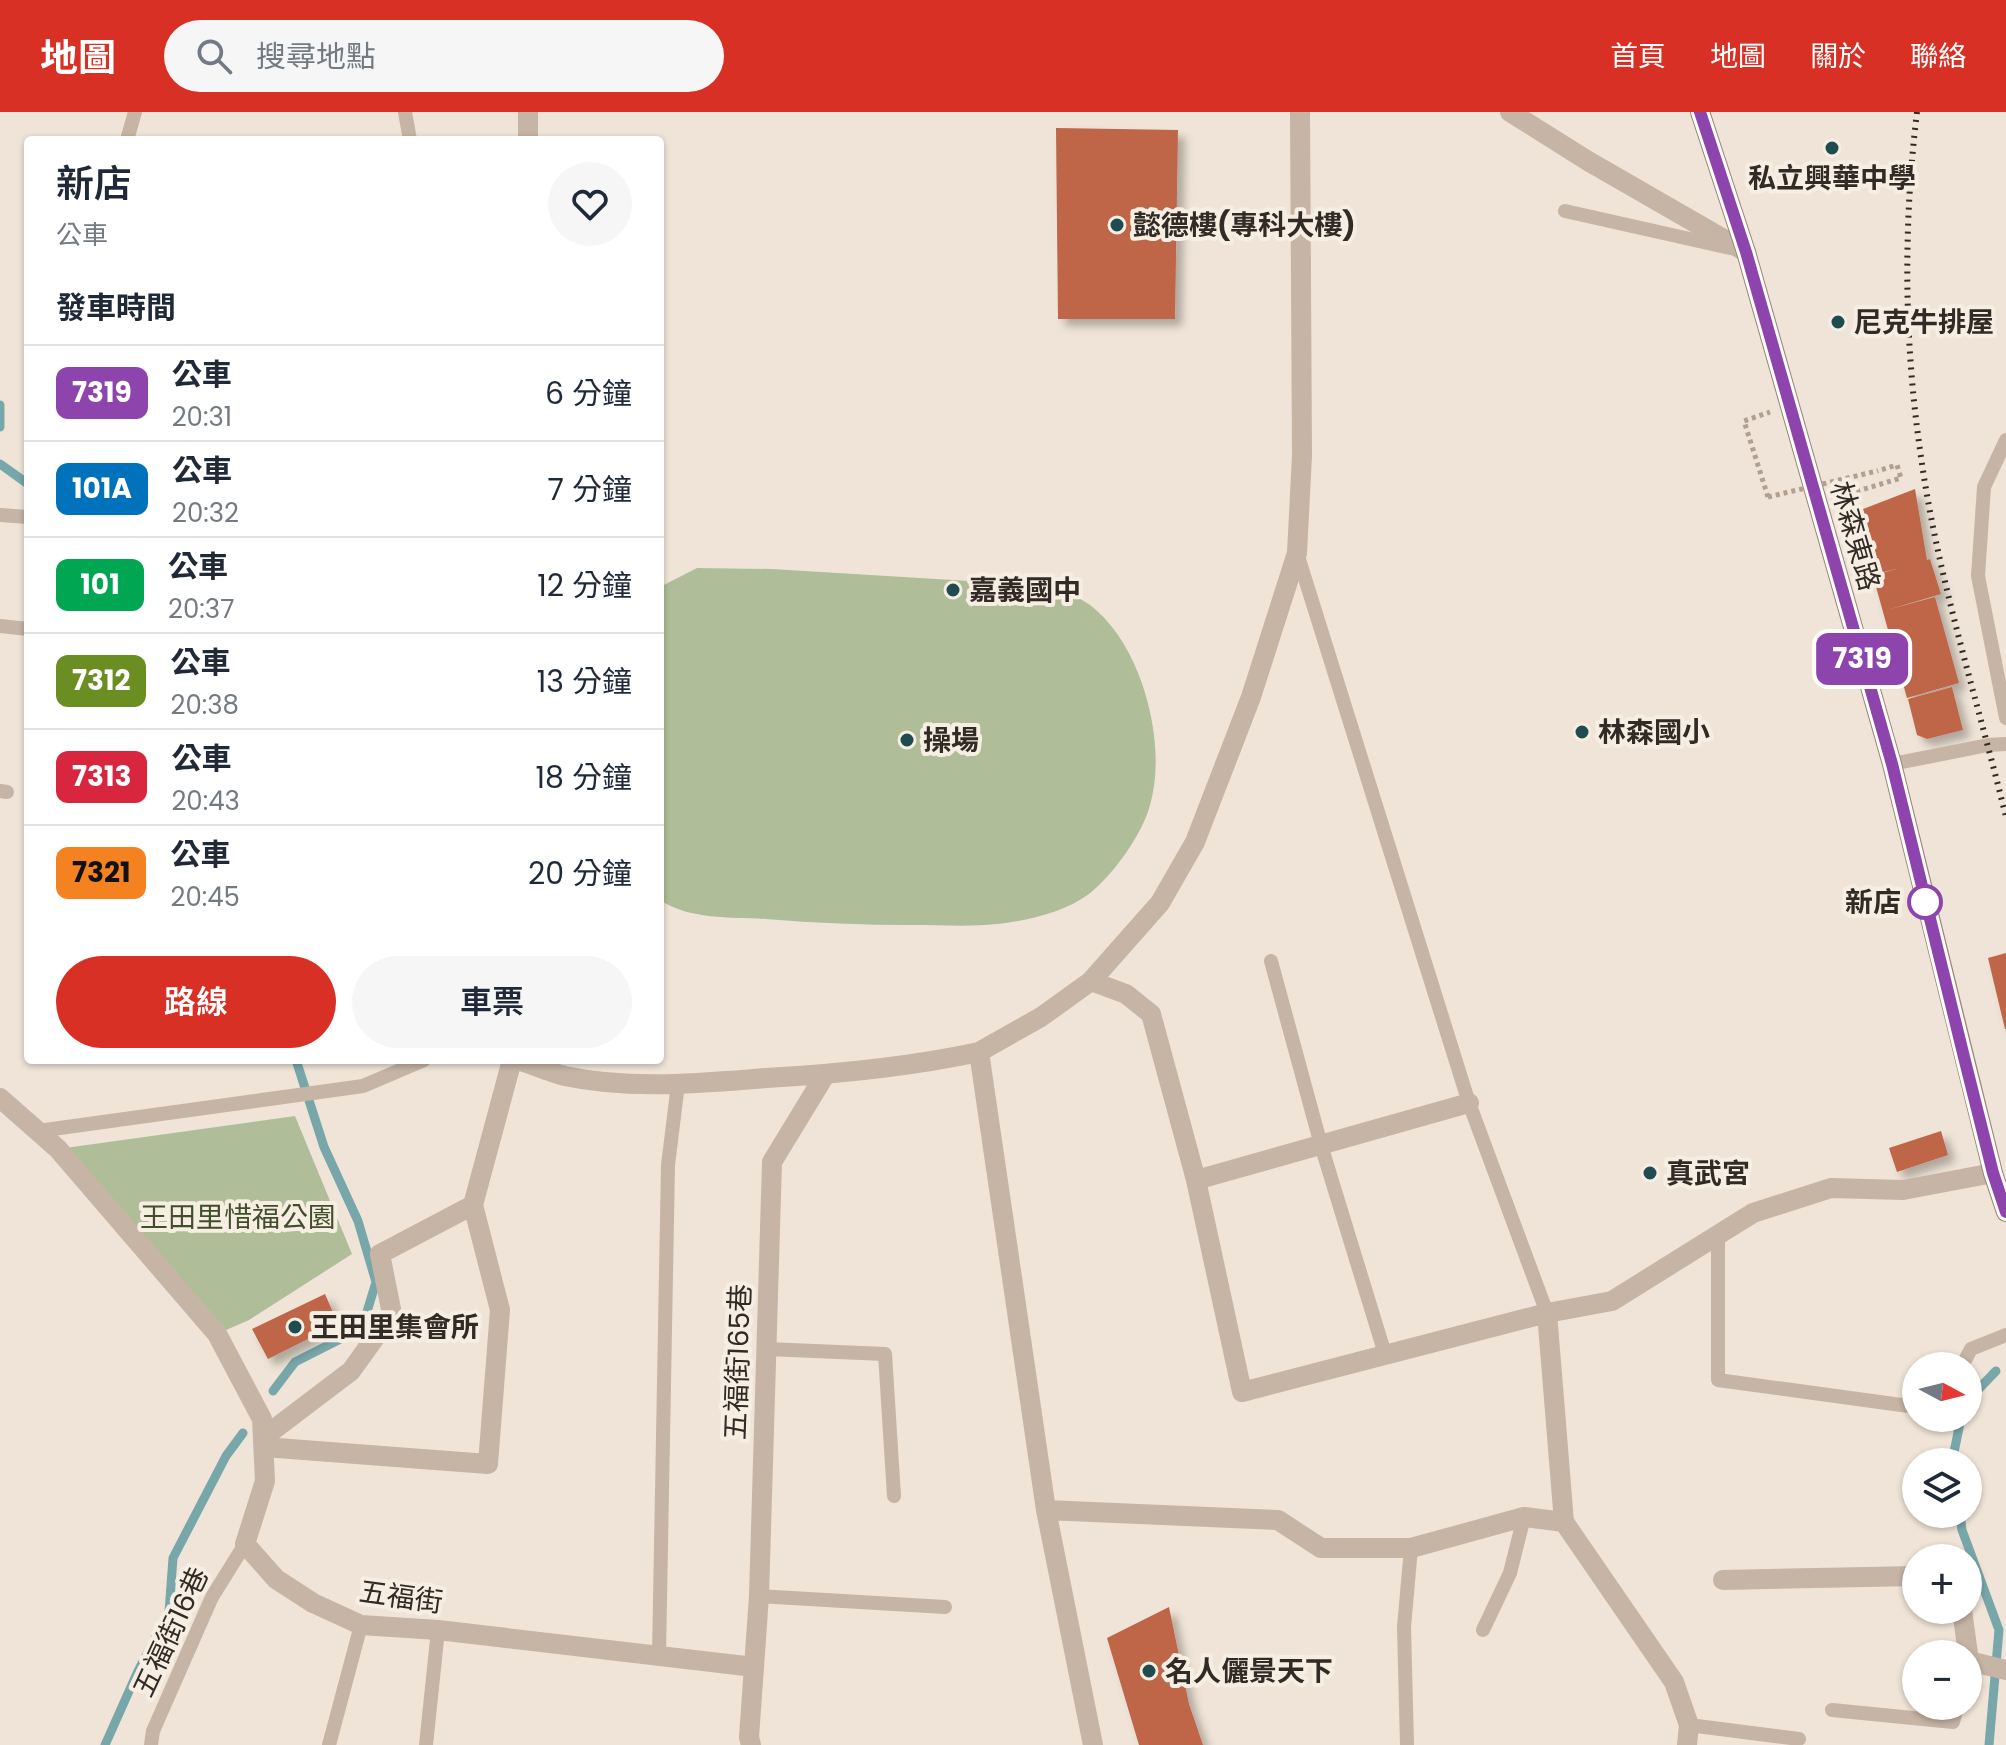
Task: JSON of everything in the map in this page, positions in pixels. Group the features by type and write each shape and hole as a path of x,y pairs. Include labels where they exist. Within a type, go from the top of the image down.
{"main road":[{"name":"林森東路","path":"1700,112 1746,252 1892,764 1993,1173 2006,1212"}],"street":[{"path":"528,112 528,136"},
{"path":"530,1064 563,1075 602,1082 678,1084 825,1075 921,1065 979,1052 1041,1017 1091,981 1160,903 1195,842 1251,697 1297,553 1302,455 1300,112"},
{"path":"1510,112 1746,252"},
{"path":"1091,981 1126,994 1151,1014 1196,1180 1242,1392 1547,1313 1612,1301 1753,1213 1831,1188 1903,1190 1993,1173"},
{"path":"979,1052 1046,1510 1093,1745"},
{"path":"264,1442 488,1464 500,1310 473,1205 511,1064"},
{"name":"五福街165巷","path":"754,1667 759,1596 772,1162 825,1075"},
{"path":"0,1098 58,1149 217,1334 262,1419 265,1481 245,1544"},
{"path":"1196,1180 1469,1103"},
{"path":"264,1442 351,1371 392,1314 380,1254 473,1205"},
{"path":"1547,1313 1564,1522 1674,1682 1688,1735"},
{"path":"1046,1510 1278,1520 1321,1548 1411,1548 1524,1517 1564,1522"},
{"name":"五福街","path":"245,1544 276,1579 313,1603 361,1625 438,1630 754,1667"},
{"path":"1723,1580 1902,1576"},
{"path":"1982,1666 2006,1670"},
{"path":"751,1745 754,1667"}],"lane":[{"path":"128,136 135,112"},
{"path":"405,112 409,136"},
{"path":"1565,211 1746,252"},
{"path":"2005,711 1978,576 1984,487 2006,440"},
{"path":"0,515 24,517"},
{"path":"1297,553 1469,1103 1547,1313"},
{"path":"0,626 24,629"},
{"path":"1892,764 2006,744"},
{"path":"1271,961 1321,1145 1385,1354"},
{"path":"38,1131 363,1086 400,1064"},
{"path":"659,1655 668,1165 678,1084"},
{"path":"1718,1234 1718,1380 1902,1405"},
{"path":"1969,1352 2006,1335"},
{"path":"767,1349 885,1354 894,1496"},
{"path":"1483,1630 1510,1573 1524,1517"},
{"name":"五福街16巷","path":"151,1745 153,1731 212,1597 245,1544"},
{"path":"1407,1745 1404,1627 1411,1548"},
{"path":"759,1596 945,1607"},
{"path":"329,1745 361,1625"},
{"path":"426,1745 438,1630"},
{"path":"1832,1710 1902,1717"},
{"path":"1933,1720 1954,1720"},
{"path":"1688,1735 1799,1739"}],"path":[{"path":"1744,421 1768,497 1897,465 1901,478 1857,491"}],"green space":[{"name":"操場","path":"697,568 772,569 1052,586 1086,602 1108,622 1124,644 1137,669 1153,725 1155,780 1146,817 1134,841 1108,876 1089,894 1045,915 1009,923 966,926 821,923 698,914 664,902 664,585"},
{"name":"王田里惜福公園","path":"295,1116 352,1254 249,1320 217,1334 58,1149"}],"building":[{"name":"懿德樓(專科大樓)","path":"1056,128 1178,130 1175,319 1058,319"},
{"path":"1915,489 1927,560 1930,559 1941,594 1887,610 1935,597 1959,683 1907,698 1873,576 1899,568 1872,575 1858,511"},
{"path":"1952,687 1963,730 1927,739 1917,735 1908,699"},
{"path":"2006,953 2006,1029 2005,1029 1988,958"},
{"path":"1941,1131 1948,1155 1897,1172 1889,1148"},
{"name":"王田里集會所","path":"325,1294 338,1324 268,1359 252,1329"},
{"name":"名人儷景天下","path":"1169,1607 1189,1704 1203,1745 1139,1745 1107,1638"}],"waterway":[{"path":"0,405 0,427"},
{"path":"0,464 24,481"},
{"path":"273,1391 295,1362 362,1328 376,1282 358,1221 324,1147 297,1064"},
{"path":"1982,1386 1996,1371"},
{"path":"1955,1448 1958,1432"},
{"path":"105,1745 169,1612 173,1558 226,1456 243,1433"},
{"path":"1962,1528 1999,1630 1989,1745"}],"railway":[{"path":"1917,112 1909,198 1907,284 1915,414 1937,548 2006,817"}],"bus line":[{"name":"7319","path":"1700,112 1746,252 1892,764 1941,970 1993,1173 2006,1212"}],"place":[{"name":"私立興華中學","path":"1832,148"},
{"name":"懿德樓(專科大樓)","path":"1117,225"},
{"name":"尼克牛排屋","path":"1838,322"},
{"name":"嘉義國中","path":"953,590"},
{"name":"林森國小","path":"1582,732"},
{"name":"操場","path":"907,740"},
{"name":"新店","path":"1925,902"},
{"name":"真武宮","path":"1650,1173"},
{"name":"王田里集會所","path":"295,1327"},
{"name":"名人儷景天下","path":"1149,1671"}]}
